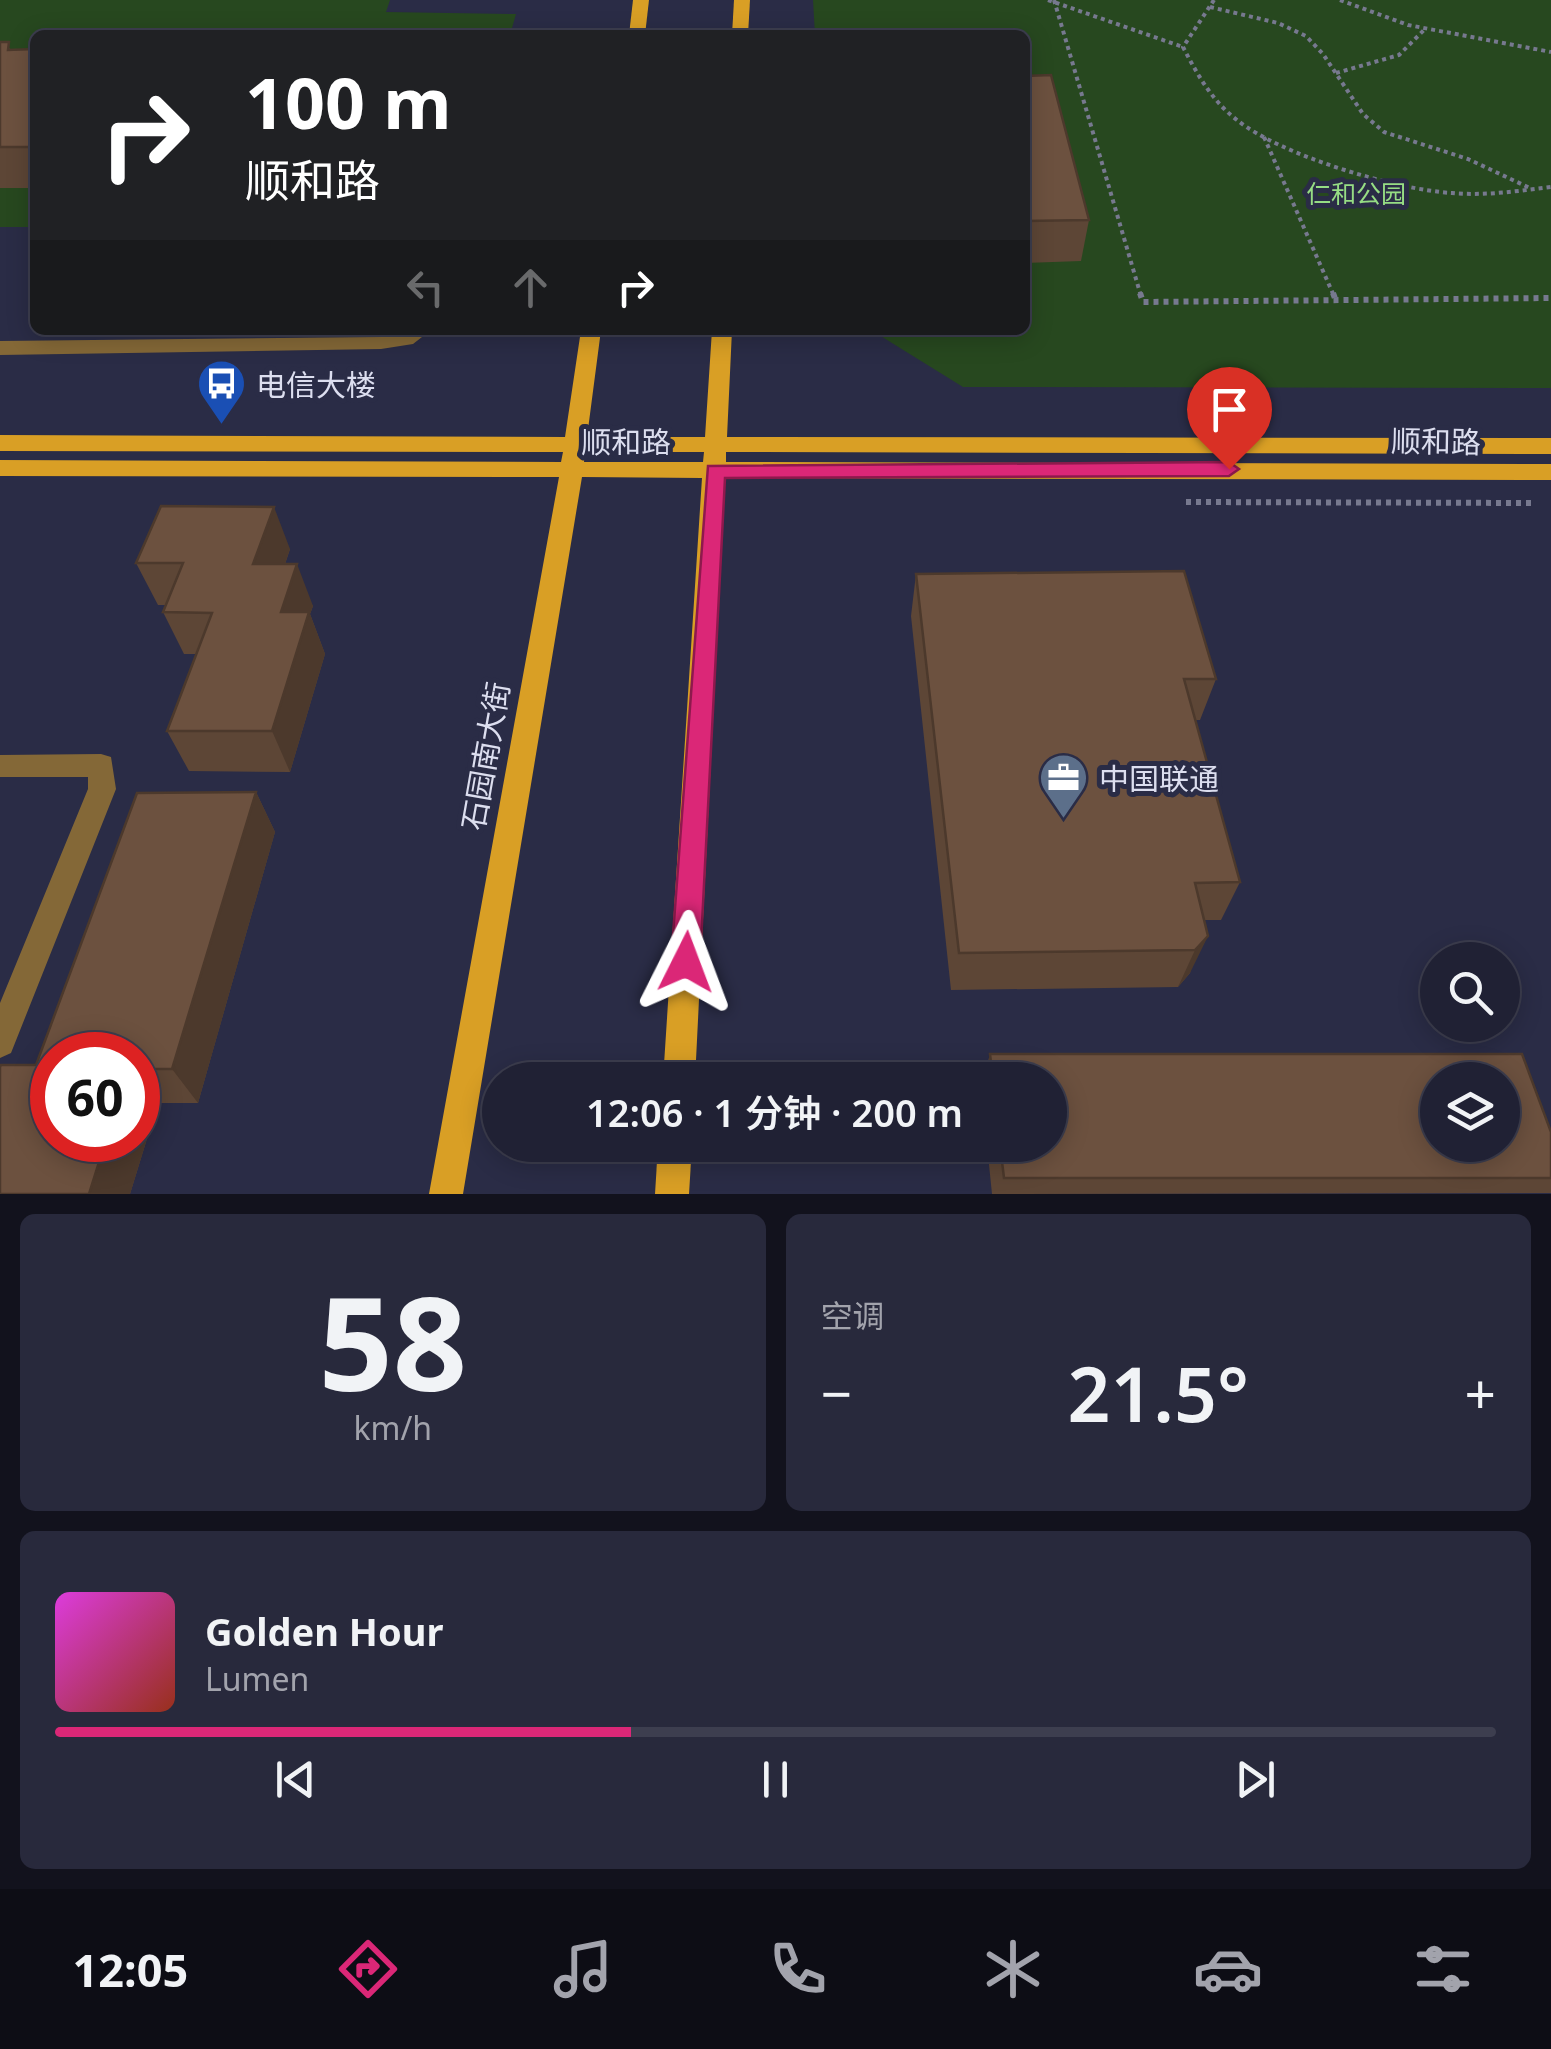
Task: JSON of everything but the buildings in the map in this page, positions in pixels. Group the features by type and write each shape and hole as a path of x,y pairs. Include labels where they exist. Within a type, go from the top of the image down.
{"main road":[{"path":"637,30 641,0"},
{"path":"740,30 742,0"},
{"name":"石园南大街","path":"446,1194 573,457 590,335"},
{"path":"680,1062 722,335"},
{"name":"顺和路","path":"0,444 1551,472"},
{"name":"顺和路","path":"716,458 1551,446"},
{"name":"顺和路","path":"0,468 573,457"},
{"path":"672,1194 674,1162"}],"street":[{"path":"0,348 382,343 413,335"},
{"path":"0,766 102,765 102,789 0,1042"}],"path":[{"path":"1051,0 1184,47 1201,84 1248,129 1324,160 1436,192 1502,194 1551,187"},
{"path":"1051,0 1143,302 1551,298"},
{"path":"1340,0 1425,29 1551,52"},
{"path":"1184,47 1212,3 1278,23 1306,36 1363,114 1384,132 1468,159 1533,190"},
{"path":"1336,73 1375,66 1414,45 1425,29"},
{"path":"1264,135 1336,300"}],"green space":[{"path":"0,0 390,0 386,12 516,14 511,30 30,30 30,227 0,227"},
{"name":"仁和公园","path":"813,0 1551,0 1551,388 963,387 879,335 1030,335 1030,30 815,30"}],"place":[{"name":"电信大楼","path":"221,426"},
{"name":"中国联通","path":"1064,820"}],"route":[{"path":"686,962 715,471 1229,469"}]}
